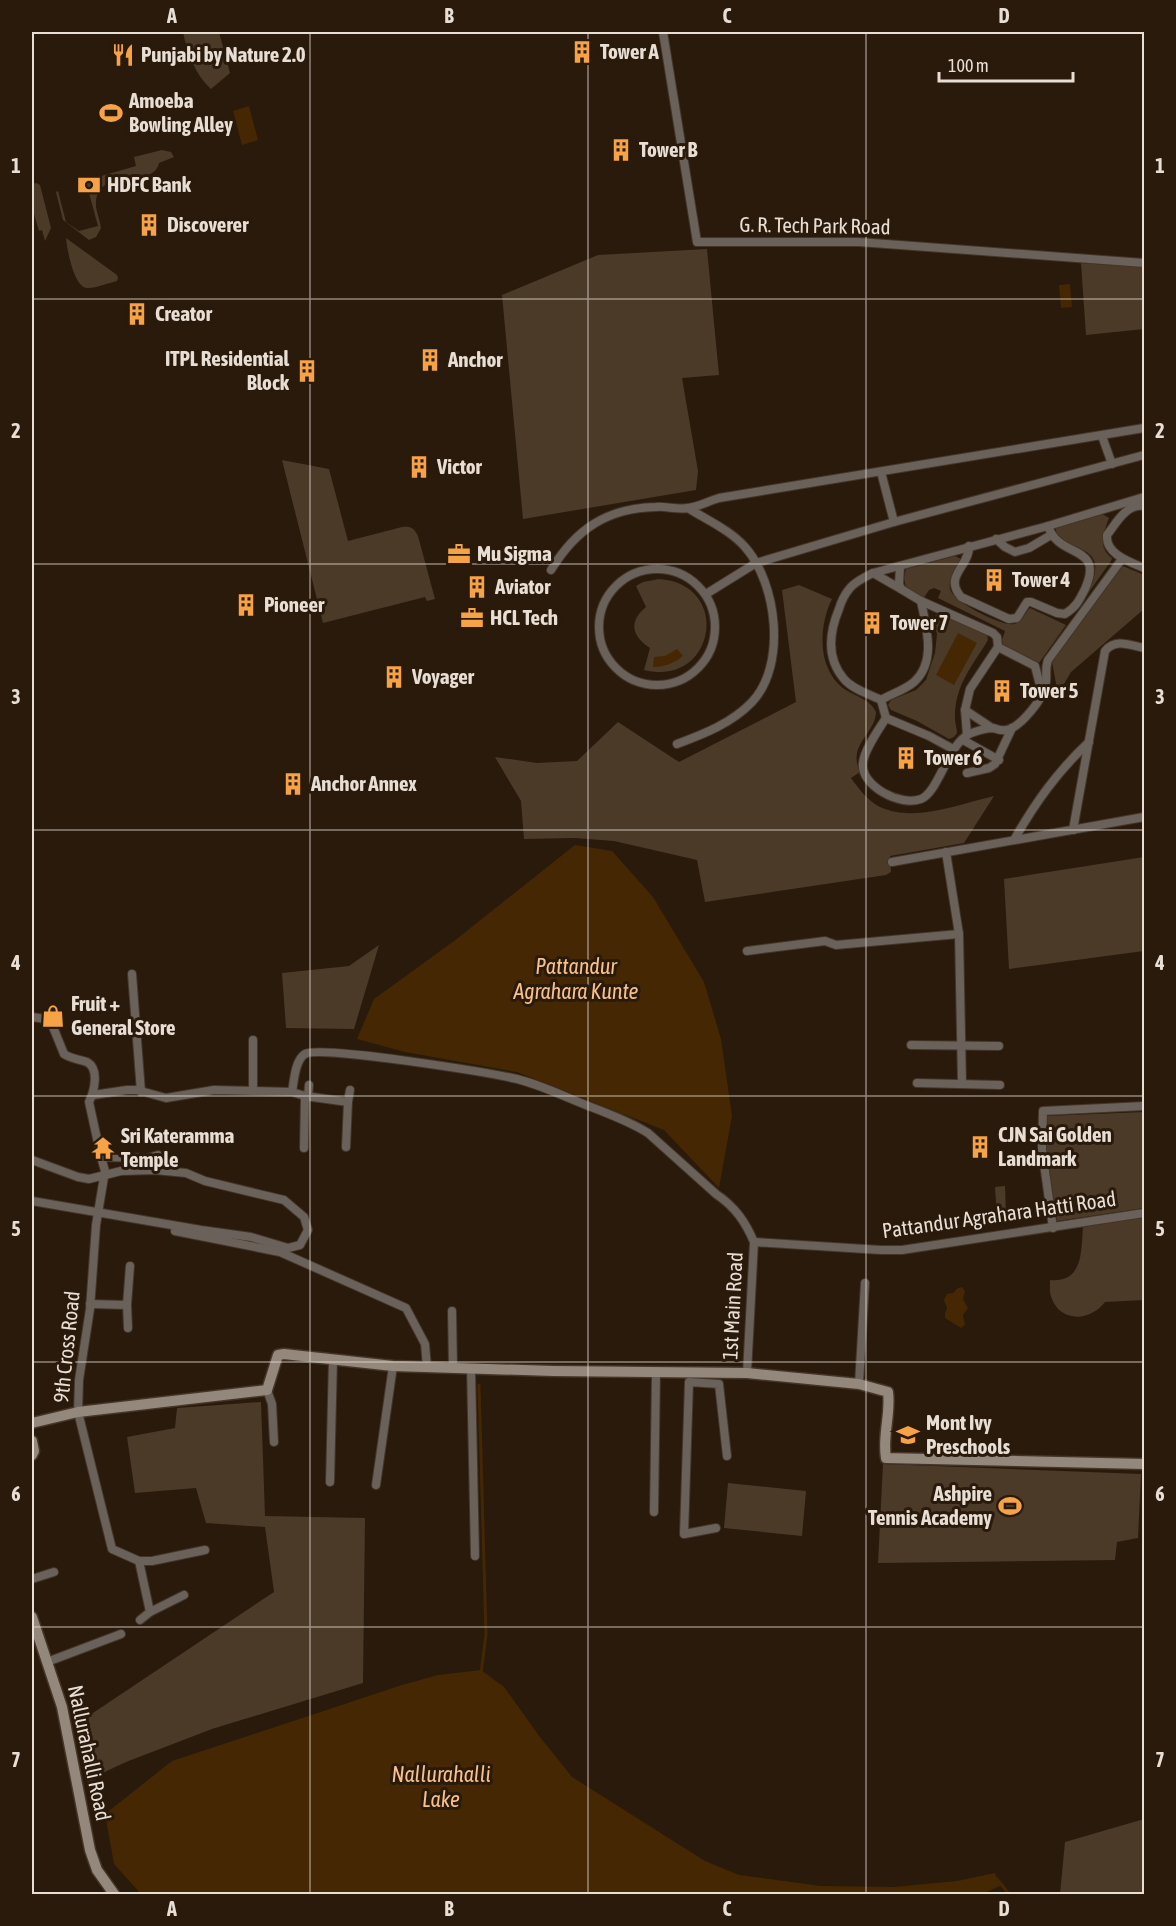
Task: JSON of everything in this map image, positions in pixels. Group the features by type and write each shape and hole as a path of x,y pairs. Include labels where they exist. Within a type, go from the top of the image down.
{"street":[{"name":"G. R. Tech Park Road","path":"663,32 697,242 859,242 1144,263"},
{"path":"551,570 569,543 587,528 608,516 636,508 688,508 719,498 1144,428"},
{"path":"1102,436 1112,464"},
{"path":"706,594 756,563 894,522 1144,455"},
{"path":"881,472 894,522"},
{"path":"992,728 965,738 953,749 924,798 912,801 893,798 880,791 868,780 862,765 864,757 886,718 881,700 846,682 836,669 831,650 832,626 849,589 862,578 873,573 1048,526 1144,497"},
{"path":"1144,506 1128,509 1107,535 1106,542 1122,559 1144,568"},
{"path":"677,744 735,717 754,700 766,677 774,640 771,598 765,579 756,563 746,548 732,535 688,508"},
{"path":"1048,526 1056,541 1086,558 1091,568 1078,604 1065,614"},
{"path":"996,539 1005,548 1015,552 1029,548 1051,535"},
{"path":"969,546 969,552 956,575 955,584 961,597 1009,619 1017,618 1027,602 1031,602 1057,614 1065,614 1076,622"},
{"path":"967,773 990,768 999,760 1012,728 1031,711 1047,685 1047,663 1122,559"},
{"path":"900,566 901,589"},
{"path":"667,570 693,581 706,594 713,610 716,628 712,645 704,661 692,674 676,682 658,685 640,682 624,675 611,663 602,647 599,628 601,610 609,593 623,580 639,572 667,570"},
{"path":"873,573 921,601 993,633 999,640 998,647 970,689 965,710 965,738"},
{"path":"881,700 915,681 927,664 928,639 921,601"},
{"path":"1073,830 1105,651 1109,646 1118,642 1144,648"},
{"path":"998,647 1035,666 1042,693"},
{"path":"965,710 992,728 1000,730 1012,728"},
{"path":"886,718 953,749"},
{"path":"965,738 999,760"},
{"path":"1014,840 1041,794 1069,760 1089,742"},
{"path":"892,862 1144,817"},
{"path":"946,852 959,934 962,1084"},
{"path":"747,951 825,941 836,945 959,934"},
{"path":"132,974 141,1092"},
{"path":"32,1017 51,1022 64,1054 90,1065 95,1077 93,1095 116,1091 141,1092 157,1097 173,1098 204,1091 291,1092 306,1097 348,1102"},
{"path":"253,1040 253,1091"},
{"path":"911,1045 999,1046"},
{"path":"291,1092 299,1060 308,1053 319,1051 377,1057 517,1079 545,1088 639,1127 648,1133 736,1209 748,1227 754,1242"},
{"path":"917,1083 1000,1085"},
{"path":"304,1148 306,1097 309,1085"},
{"path":"346,1147 350,1090"},
{"name":"9th Cross Road","path":"93,1095 89,1102 105,1176 96,1226 90,1304 79,1380 78,1412 112,1549 139,1561"},
{"path":"1053,1228 1042,1150 1043,1111 1144,1106"},
{"path":"101,1157 148,1158 158,1155"},
{"path":"32,1160 89,1179 121,1171 155,1170 186,1173 205,1181 284,1200 304,1217 308,1230 300,1245 288,1248 251,1237 32,1201"},
{"name":"Pattandur Agrahara Hatti Road","path":"754,1242 902,1250 1144,1213"},
{"path":"175,1231 280,1252 406,1308 425,1344 427,1367"},
{"name":"1st Main Road","path":"747,1373 754,1242"},
{"path":"128,1328 130,1266"},
{"path":"859,1384 865,1282"},
{"path":"90,1304 127,1305"},
{"path":"452,1311 453,1368"},
{"path":"274,1442 272,1404 267,1390 278,1355 284,1354 393,1366 656,1372 704,1378 719,1384 727,1456"},
{"path":"330,1482 333,1359"},
{"path":"376,1485 393,1366"},
{"path":"471,1369 476,1556"},
{"path":"654,1512 656,1372"},
{"path":"716,1528 684,1534 689,1382 704,1378 747,1373 859,1384 888,1392 890,1404 886,1458 1144,1464"},
{"path":"32,1423 78,1412 267,1390"},
{"path":"32,1441 34,1451 32,1455"},
{"path":"150,1612 139,1561 152,1561 205,1550"},
{"path":"32,1579 54,1572"},
{"path":"140,1620 150,1612 184,1595"},
{"name":"Nallurahalli Road","path":"32,1617 62,1707 90,1850 97,1870 114,1894"},
{"path":"47,1662 121,1634"}],"shaded area":[{"path":"183,32 219,32 230,73 211,89 200,77 192,63"},
{"path":"162,150 171,152 174,157 159,163 155,171 147,175 117,180 100,190 96,204 101,228 96,237 89,240 63,220 56,192 58,191 66,222 79,231 98,226 87,180 136,166 134,157"},
{"path":"32,184 40,185 51,228 45,241 42,230 39,231 32,213"},
{"path":"66,238 117,275 117,281 91,288 83,287 72,268"},
{"path":"707,249 719,375 682,378 698,471 696,490 523,519 502,295 598,255"},
{"path":"1081,263 1144,267 1144,329 1086,335"},
{"path":"282,460 329,469 348,541 402,527 414,529 418,536 435,599 427,601 425,597 323,623"},
{"path":"1102,514 1109,518 1103,544 1107,554 1112,558 1084,599 1095,572 1095,562 1084,551 1061,539 1056,525"},
{"path":"955,556 961,559 952,578 950,589 959,600 968,606 1008,624 1019,621 1030,608 1066,625 1039,663 1003,645 1005,631 938,598 941,591 934,588 929,590 923,599 906,588 904,578 906,569"},
{"path":"1123,566 1144,575 1144,609 1071,672 1058,694 1052,662 1117,571"},
{"path":"659,579 683,585 698,598 705,615 706,633 699,650 687,664 668,671 644,670 650,648 639,639 634,629 636,618 646,607 636,586"},
{"path":"799,585 832,599 824,622 825,660 836,682 867,702 876,712 857,754 860,772 851,778 880,807 908,813 922,813 994,796 964,843 890,856 891,872 886,875 705,902 697,860 614,841 575,838 524,839 521,801 495,757 537,763 577,761 618,722 679,762 796,702 782,590"},
{"path":"940,613 987,635 988,640 961,686 956,707 957,733 949,739 891,710 888,705 891,700 916,690 926,680 935,653 937,634 933,620"},
{"path":"1144,857 1144,951 1009,969 1004,879"},
{"path":"379,945 354,1029 286,1028 282,973 349,966"},
{"path":"1144,1112 1144,1208 1057,1221 1046,1151 1045,1116"},
{"path":"1005,1186 1006,1217 997,1217 995,1187"},
{"path":"1144,1217 1144,1300 1105,1302 1092,1313 1077,1317 1069,1316 1056,1307 1051,1297 1050,1280 1061,1280 1075,1271 1081,1255 1083,1227"},
{"path":"261,1402 265,1516 365,1518 363,1683 212,1729 96,1776 94,1811 75,1725 274,1592 265,1527 206,1523 196,1488 135,1493 127,1437 175,1428 177,1408"},
{"name":"Ashpire Tennis Academy","path":"883,1464 1141,1474 1138,1538 1117,1542 1115,1560 878,1563"},
{"path":"728,1483 806,1491 802,1536 724,1528"},
{"path":"1144,1819 1144,1894 1060,1894 1065,1842"}],"water":[{"path":"249,106 258,140 242,145 233,111"},
{"path":"1070,284 1072,307 1061,308 1059,285"},
{"path":"958,633 977,643 954,685 936,675"},
{"path":"677,649 683,656 669,664 653,667 654,657 665,656"},
{"name":"Pattandur Agrahara Kunte","path":"575,845 612,851 653,897 704,982 721,1039 732,1116 719,1188 664,1130 517,1072 405,1052 357,1039 374,999 454,941"},
{"path":"962,1287 965,1291 963,1299 968,1308 963,1315 965,1325 961,1328 945,1318 947,1308 944,1300 947,1294"},
{"name":"Nallurahalli Lake","path":"481,1670 504,1687 572,1777 705,1861 739,1875 821,1886 894,1887 957,1881 995,1873 1000,1886 982,1894 141,1894 114,1864 105,1814 172,1761 402,1685 438,1675"}],"waterway":[{"path":"479,1385 486,1635 481,1673"},
{"path":"997,1879 1009,1894"}],"place":[{"name":"Tower A","path":"582,52"},
{"name":"Punjabi by Nature 2.0","path":"123,55"},
{"name":"Amoeba Bowling Alley","path":"111,113"},
{"name":"Tower B","path":"621,150"},
{"name":"HDFC Bank","path":"89,185"},
{"name":"Discoverer","path":"149,225"},
{"name":"Creator","path":"137,314"},
{"name":"Anchor","path":"430,360"},
{"name":"ITPL Residential Block","path":"307,371"},
{"name":"Victor","path":"419,467"},
{"name":"Mu Sigma","path":"459,554"},
{"name":"Tower 4","path":"994,580"},
{"name":"Aviator","path":"477,587"},
{"name":"Pioneer","path":"246,605"},
{"name":"HCL Tech","path":"472,618"},
{"name":"Tower 7","path":"872,623"},
{"name":"Voyager","path":"394,677"},
{"name":"Tower 5","path":"1002,691"},
{"name":"Tower 6","path":"906,758"},
{"name":"Anchor Annex","path":"293,784"},
{"name":"Fruit + General Store","path":"53,1016"},
{"name":"CJN Sai Golden Landmark","path":"980,1147"},
{"name":"Sri Kateramma Temple","path":"103,1148"},
{"name":"Mont Ivy Preschools","path":"908,1435"},
{"name":"Ashpire Tennis Academy","path":"1010,1506"}]}
